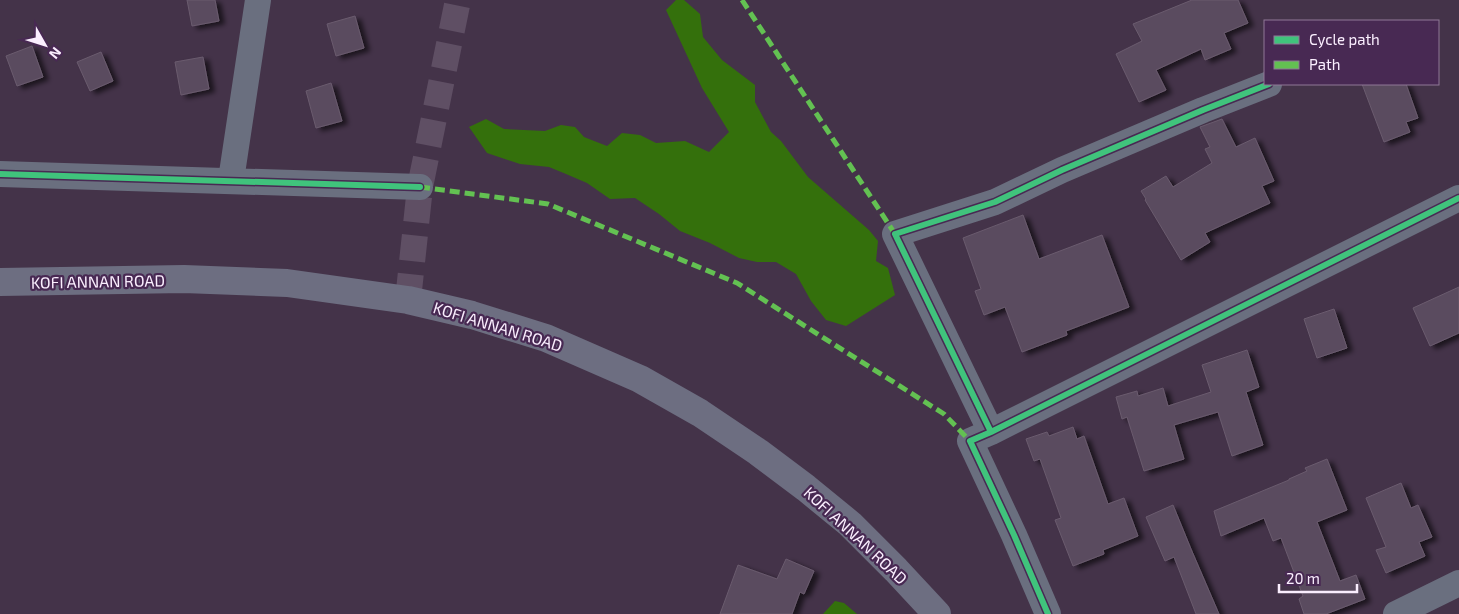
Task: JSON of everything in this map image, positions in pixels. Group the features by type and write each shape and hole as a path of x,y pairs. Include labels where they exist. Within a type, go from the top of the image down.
{"main road":[{"name":"KOFI ANNAN ROAD","path":"0,282 184,279 287,283 408,300 472,315 546,338 640,379 700,414 758,452 850,524 937,614"}],"street":[{"path":"231,180 258,0"},
{"path":"991,432 895,234 995,202 1062,170 1266,85"},
{"path":"0,174 420,187"},
{"path":"1048,614 970,441 1459,198"},
{"path":"1396,614 1459,583"}],"green space":[{"path":"676,0 684,0 700,14 703,37 722,60 755,85 755,102 771,132 781,141 808,177 869,230 878,241 876,261 888,268 895,295 846,326 826,320 811,301 796,274 776,262 757,262 739,258 710,243 680,231 635,198 610,199 587,183 549,167 520,164 487,153 469,127 486,119 504,129 545,131 561,125 575,127 584,137 607,146 622,133 640,135 656,143 685,141 709,152 729,132 702,88 666,10"},
{"path":"835,601 844,603 857,614 823,614"}],"building":[{"path":"187,0 215,0 219,21 192,26"},
{"path":"1192,0 1238,0 1248,23 1224,33 1231,49 1205,60 1201,49 1156,70 1166,90 1139,102 1116,54 1142,41 1133,24"},
{"path":"355,16 364,48 336,56 327,24"},
{"path":"32,46 43,77 17,86 6,56"},
{"path":"101,52 113,81 90,91 77,62"},
{"path":"203,57 209,89 181,95 175,62"},
{"path":"331,83 342,121 316,128 306,91"},
{"path":"1362,85 1406,85 1418,118 1406,122 1410,132 1384,142"},
{"path":"1222,119 1236,147 1255,138 1274,181 1262,186 1270,203 1205,233 1210,242 1181,260 1141,191 1166,176 1173,187 1212,163 1205,149 1210,147 1200,127"},
{"path":"1023,215 1039,259 1102,235 1129,307 1066,331 1067,335 1022,352 1005,307 984,315 975,291 981,289 963,238"},
{"path":"1459,287 1459,333 1430,346 1413,308"},
{"path":"1334,309 1347,348 1317,358 1304,319"},
{"path":"1247,350 1259,387 1246,392 1263,445 1232,456 1218,412 1174,425 1184,459 1144,471 1127,417 1122,419 1116,397 1137,391 1138,396 1163,388 1168,406 1211,392 1202,365"},
{"path":"1073,427 1077,439 1084,436 1108,504 1124,498 1138,536 1103,550 1104,554 1073,566 1055,520 1061,518 1040,459 1034,461 1026,439 1047,432 1049,436"},
{"path":"1327,459 1347,510 1317,522 1340,581 1356,575 1365,599 1326,614 1304,614 1299,599 1303,596 1281,538 1273,541 1264,518 1221,536 1214,511 1289,480 1307,471 1305,468"},
{"path":"1401,483 1411,508 1418,505 1432,537 1419,542 1425,556 1386,573 1376,550 1386,547 1366,498"},
{"path":"1173,505 1219,614 1196,614 1174,557 1165,561 1146,517"},
{"path":"786,559 814,571 804,594 800,592 792,614 720,614 738,565 777,579"}],"tunnel":[{"path":"408,300 420,187 458,0"}],"marked path":[{"path":"742,0 895,234"},
{"path":"420,187 548,204 737,283 944,414 970,441"}],"cycle path":[{"path":"991,432 895,234 995,202 1062,170 1266,85"},
{"path":"0,174 420,187"},
{"path":"1048,614 970,441 1459,198"}]}
